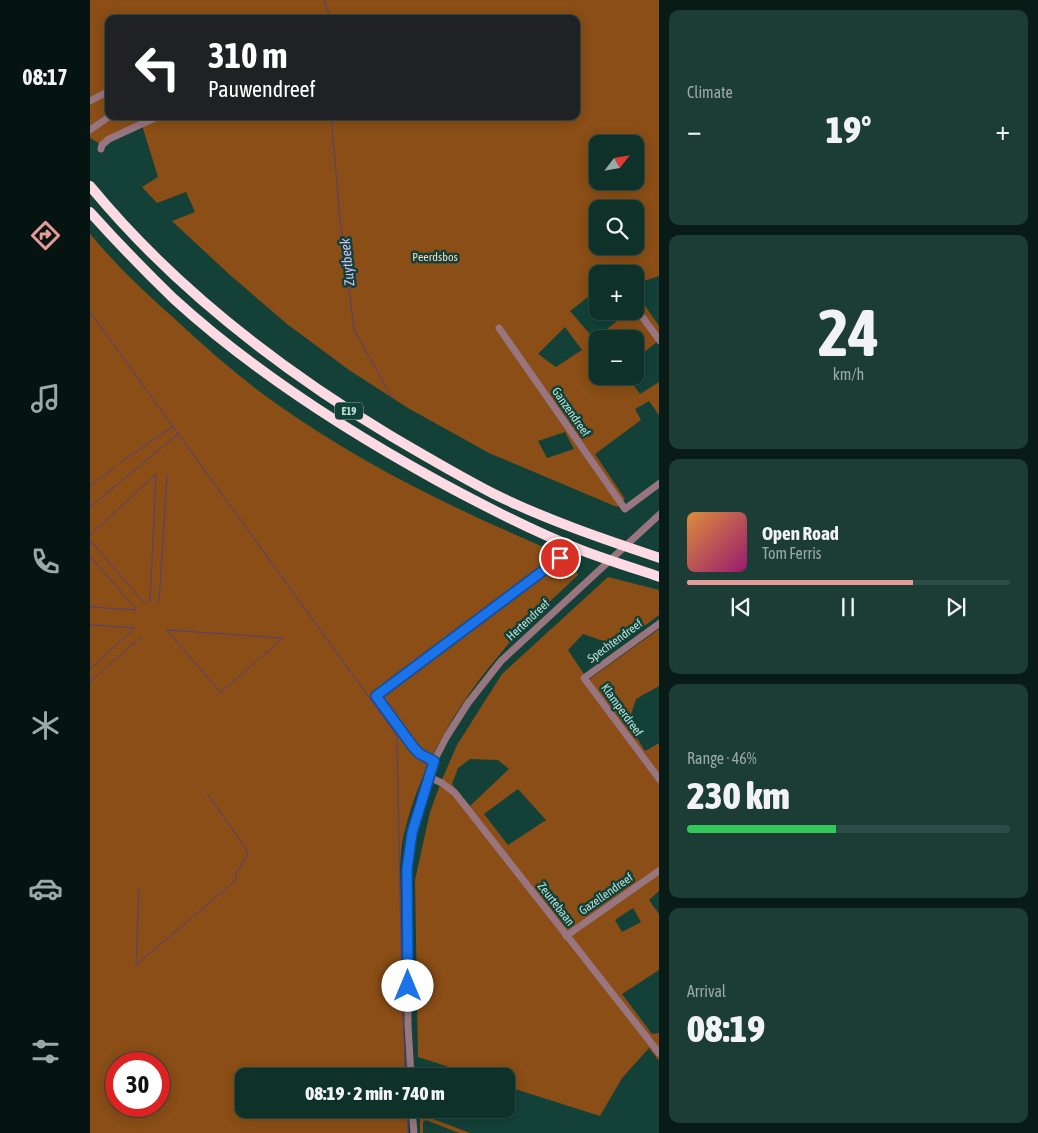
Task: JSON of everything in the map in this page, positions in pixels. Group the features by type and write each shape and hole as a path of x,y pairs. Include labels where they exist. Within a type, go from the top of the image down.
{"highway":[{"name":"E19","path":"90,186 142,244 186,288 234,329 288,370 353,413 494,494 587,534 659,558"},
{"name":"E19","path":"90,212 175,299 225,342 278,382 345,427 408,465 487,508 580,550 659,577"}],"street":[{"path":"90,101 105,93"},
{"path":"90,130 105,120"},
{"path":"101,149 102,145 109,139 150,120"},
{"path":"644,320 659,341"},
{"name":"Ganzendreef","path":"499,328 625,509 659,483"},
{"name":"Hertendreef","path":"411,1068 408,1025 407,869 412,833 434,761 468,703 501,661 659,514"},
{"path":"434,761 420,754 414,748 376,696 560,558"},
{"name":"Spechtendreef","path":"584,678 659,623"},
{"name":"Klamperdreef","path":"584,678 659,780"},
{"name":"Zeurtebaan","path":"429,776 455,793 659,1053"},
{"name":"Gazellendreef","path":"566,936 659,870"},
{"path":"413,1118 414,1133"}],"green space":[{"name":"Peerdsbos","path":"90,0 659,0 659,276 644,281 644,265 589,265 589,296 570,311 589,333 589,385 634,385 640,394 659,382 659,415 649,401 635,409 641,420 595,454 625,499 617,507 489,453 408,408 349,370 287,324 230,275 172,221 195,212 186,192 157,203 142,187 158,177 141,122 100,144 90,138 90,133 109,120 580,120 580,15 105,15 105,90 90,97","holes":["565,327 582,350 556,367 538,354","565,432 574,449 547,458 538,441"]},
{"path":"105,96 105,115 90,126 90,104"},
{"path":"90,234 120,268 199,342 274,402 345,448 419,489 495,526 572,559 578,575 518,633 469,695 430,761 411,809 403,838 400,868 405,1068 235,1068 235,1118 407,1118 408,1133 90,1133"},
{"name":"Peerdsbos","path":"644,304 659,326 659,340 644,352 644,330 606,330 618,320 644,320"},
{"path":"608,577 659,590 659,615 618,646 583,634 568,650 588,680 659,629 659,686 636,699 628,724 645,751 659,743 659,891 649,900 659,914 659,970 622,994 652,1034 659,1033 659,1061 649,1048 622,1078 600,1116 515,1089 515,1068 452,1068 418,1057 415,880 430,812 457,745 502,674","holes":["470,759 498,760 509,769 470,806 452,784 458,768","518,789 546,820 508,845 484,814","633,908 641,922 622,932 615,920"]},
{"path":"420,1118 431,1118 470,1133 459,1133 426,1120 423,1122 423,1133 420,1133"}],"waterway":[{"name":"Zuytbeek","path":"324,0 330,15"},
{"name":"Zuytbeek","path":"331,120 340,219 354,329 392,398"},
{"path":"90,312 397,736 402,1001 406,1068"},
{"path":"120,463 173,426"},
{"path":"90,507 178,434"},
{"path":"90,486 115,467"},
{"path":"90,535 155,475"},
{"path":"150,603 156,475"},
{"path":"159,602 167,475"},
{"path":"90,540 145,604"},
{"path":"90,556 137,610 90,607"},
{"path":"90,625 135,628 90,669"},
{"path":"167,630 283,638 221,692 167,630"},
{"path":"90,682 141,637"},
{"path":"139,888 136,965 235,881 236,873 248,855 246,849 207,793"},
{"path":"408,1118 408,1133"}],"route":[{"path":"408,986 407,869 412,833 434,761 420,754 414,748 376,696 560,558"}]}
